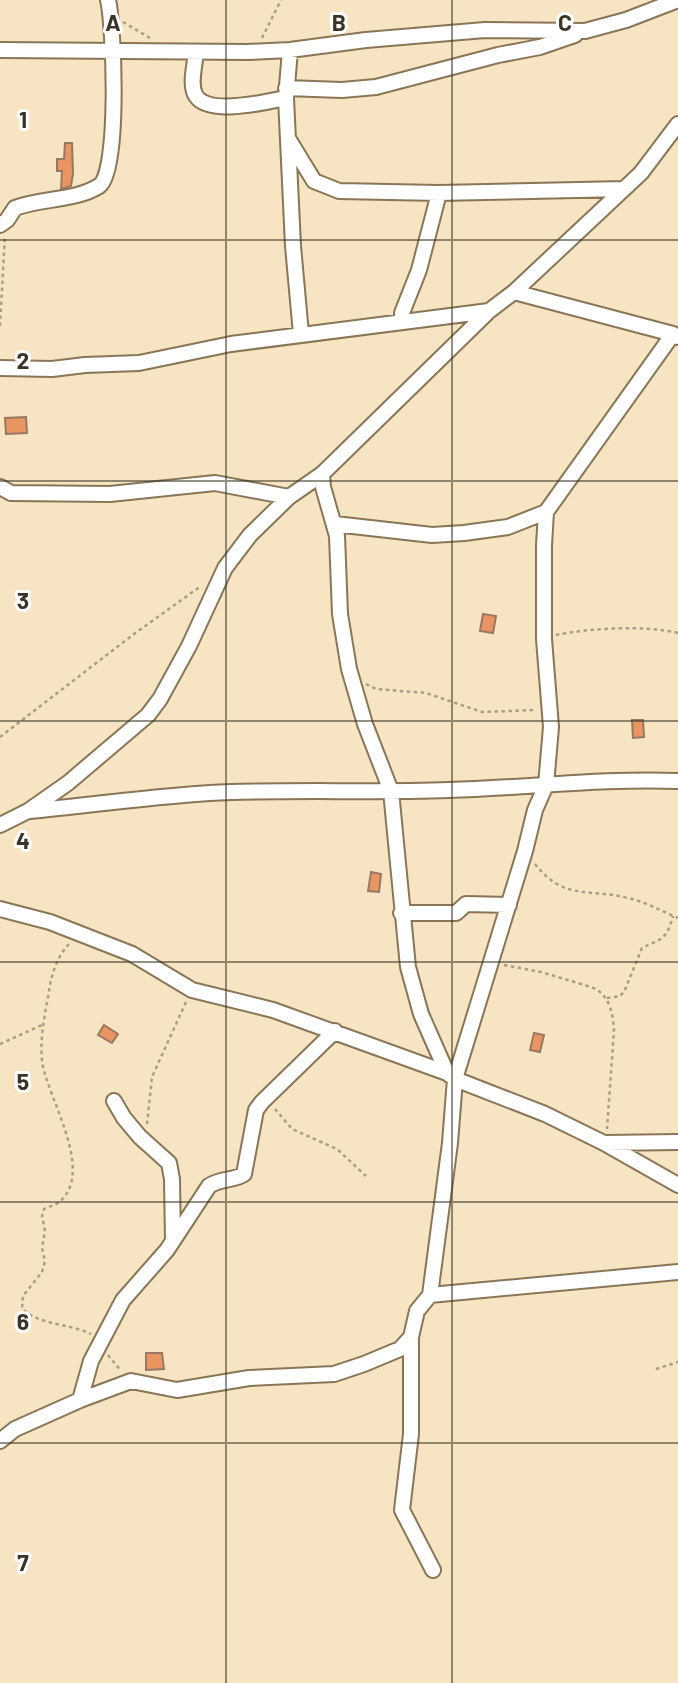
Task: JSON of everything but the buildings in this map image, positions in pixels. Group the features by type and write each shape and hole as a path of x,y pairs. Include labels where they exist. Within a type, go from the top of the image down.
{"street":[{"path":"196,52 193,86 197,97 205,103 234,106 286,93 376,87 498,55 540,47 626,20 678,0"},
{"path":"3,223 15,208 85,192 103,183 111,145 114,52 109,5"},
{"path":"0,50 256,52 485,30 585,31"},
{"path":"290,50 286,93 293,246 302,334"},
{"path":"0,825 28,811 68,783 148,715 160,699 189,646 225,568 250,535 289,497 322,474 489,311 514,292 641,173 678,124"},
{"path":"289,140 314,181 339,191 439,193 624,189"},
{"path":"402,322 402,313 419,270 439,193"},
{"path":"433,1570 402,1510 411,1434 411,1337 417,1311 430,1295 441,1195 450,1143 451,1076 509,905 535,810 546,785 550,711 544,639 546,512 675,333 514,292"},
{"path":"0,368 51,369 139,363 189,351 302,334 489,311"},
{"path":"322,474 323,487 335,524 340,614 348,669 365,724 391,791 408,967 421,1014 451,1076"},
{"path":"0,488 11,493 110,494 215,483 289,497"},
{"path":"335,524 432,535 508,527 546,512"},
{"path":"28,811 207,794 302,790 391,791 625,779 678,781"},
{"path":"401,913 456,913 466,904 509,905"},
{"path":"0,909 50,922 132,954 192,990 273,1010 335,1031 545,1114 605,1143 678,1185"},
{"path":"80,1399 91,1360 123,1300 173,1241 209,1186 244,1174 256,1110 268,1095 335,1031"},
{"path":"114,1101 140,1137 169,1163 172,1179 173,1241"},
{"path":"605,1143 678,1142"},
{"path":"430,1295 678,1272"},
{"path":"0,1441 15,1429 80,1399 131,1381 177,1390 249,1378 334,1374 388,1355 400,1349 411,1337"}],"path":[{"path":"256,52 281,0"},
{"path":"109,5 117,18 154,40"},
{"path":"0,326 3,223"},
{"path":"0,737 204,584"},
{"path":"544,639 575,632 653,629 678,632"},
{"path":"365,683 376,689 426,693 482,712 550,711"},
{"path":"525,851 555,884 575,891 634,900 678,918"},
{"path":"606,998 620,996 624,992 642,948 665,937 673,916"},
{"path":"80,934 61,953 52,973 43,1025 43,1063 68,1137 72,1172 70,1186 61,1201 44,1209 42,1216 45,1231 42,1248 45,1261 42,1272 23,1296 22,1309 48,1323 75,1328 104,1338 104,1349 131,1381"},
{"path":"490,964 541,972 594,988 606,998 614,1030 605,1143"},
{"path":"147,1127 152,1077 192,990"},
{"path":"0,1044 43,1025"},
{"path":"268,1095 274,1108 292,1129 337,1149 366,1176"},
{"path":"656,1369 678,1362"}]}
